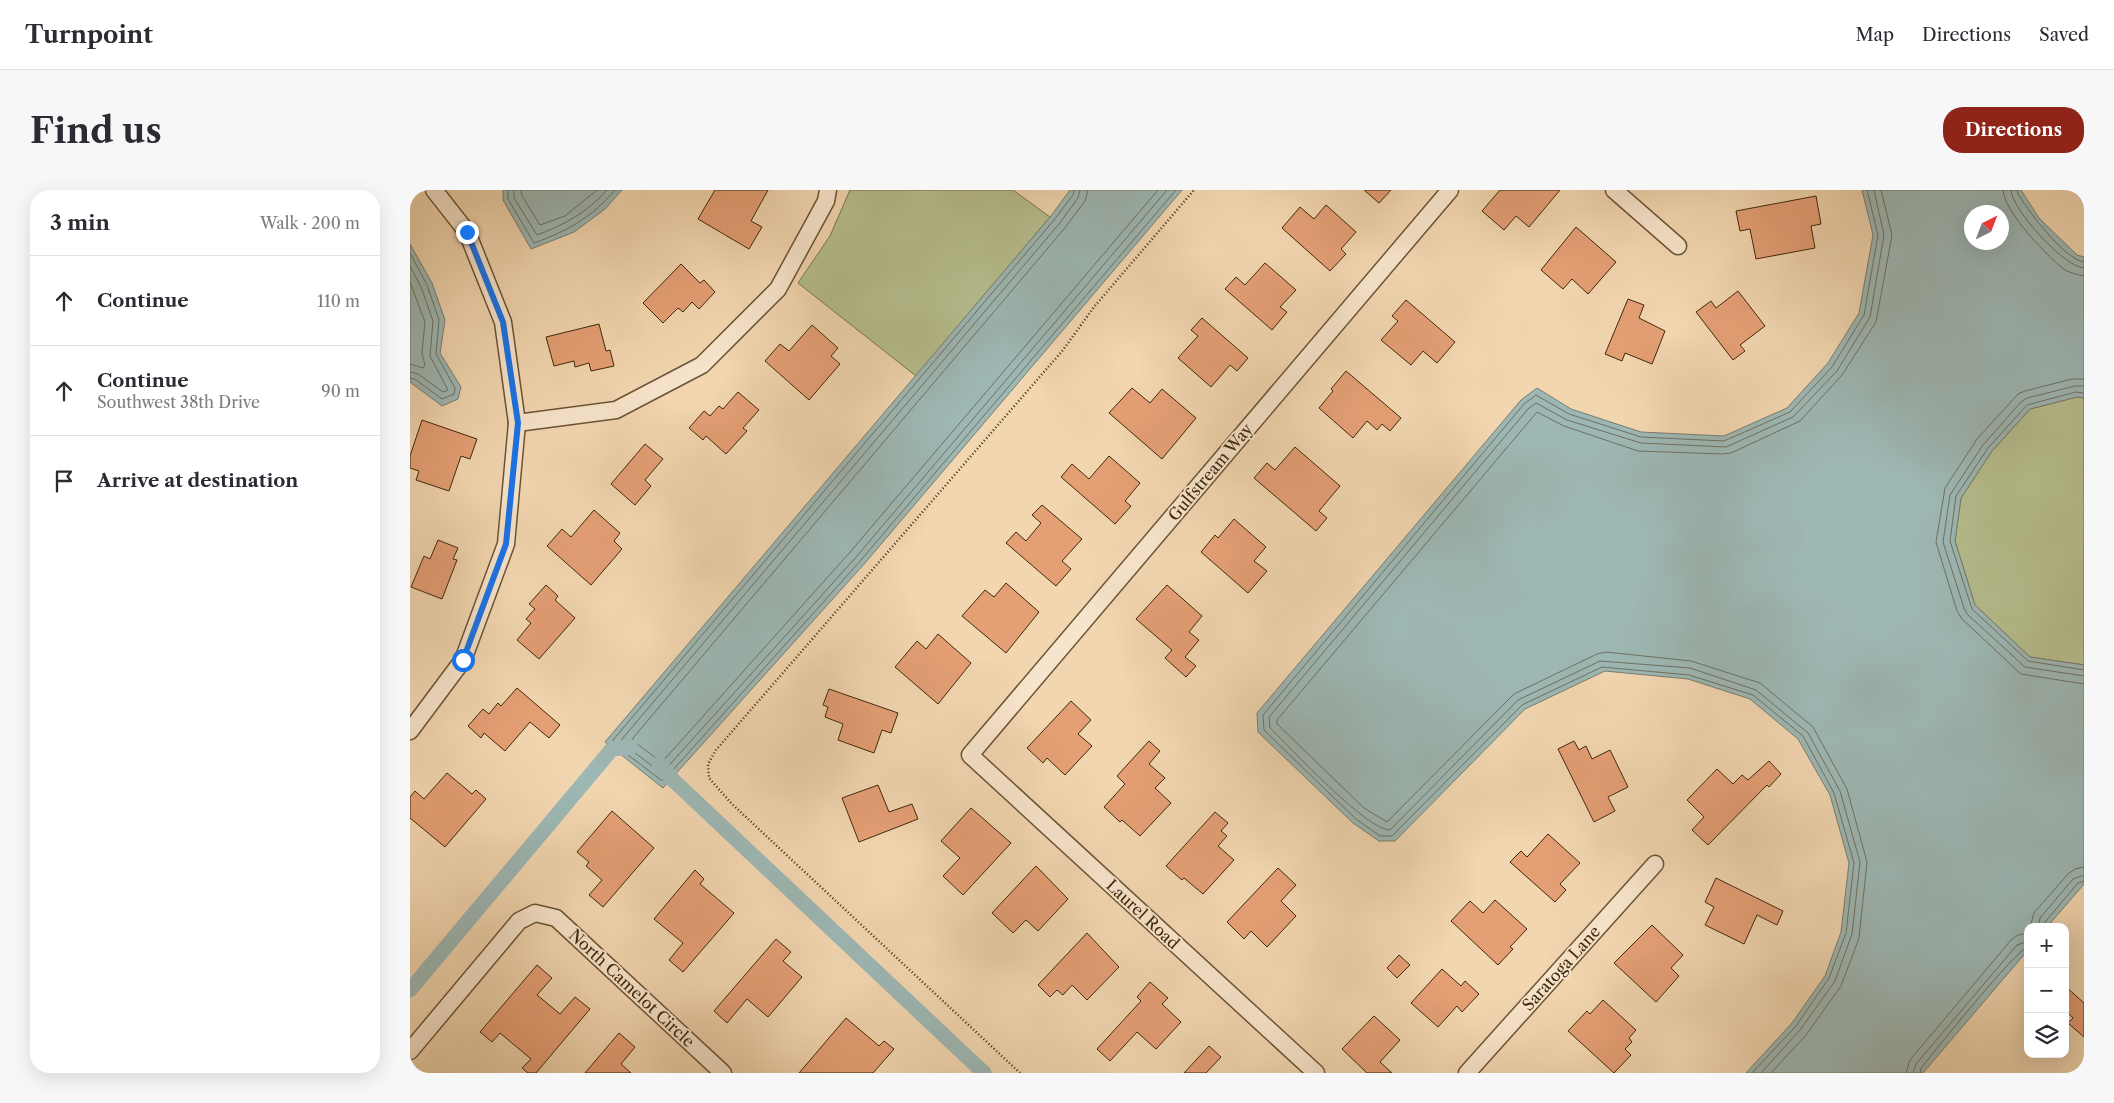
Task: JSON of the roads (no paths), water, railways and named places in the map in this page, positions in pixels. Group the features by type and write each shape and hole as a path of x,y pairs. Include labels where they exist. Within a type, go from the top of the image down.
{"street":[{"path":"410,731 463,660 506,544 518,423 503,322 467,232 434,190"},
{"path":"518,423 616,410 702,365 778,288 826,201 828,190"},
{"name":"Gulfstream Way","path":"970,755 1450,190"},
{"path":"1614,190 1678,246"},
{"name":"Laurel Road","path":"970,755 1316,1073"},
{"name":"Saratoga Lane","path":"1467,1073 1656,864"},
{"name":"North Camelot Circle","path":"410,1051 519,920 535,913 556,918 723,1073"}],"water":[{"path":"503,190 622,190 605,209 574,232 531,249 503,200"},
{"path":"1070,190 1182,190 865,563 663,788 605,742 1050,217"},
{"path":"1862,190 2021,190 2039,218 2077,255 2084,257 2084,398 2077,397 2030,409 1992,451 1961,498 1955,541 1975,605 2030,657 2084,665 2084,884 2050,923 2024,923 2024,955 1923,1073 1746,1073 1792,1023 1825,976 1841,932 1849,863 1830,795 1798,739 1750,699 1688,679 1605,671 1525,709 1395,841 1379,841 1353,823 1258,732 1257,713 1521,400 1537,388 1571,409 1641,432 1724,436 1787,408 1828,363 1859,313 1873,235"},
{"path":"410,244 432,283 445,320 440,353 461,387 458,399 442,406 410,382"}],"waterway":[{"path":"410,990 612,749 631,747"},
{"path":"659,764 672,779 984,1073"}]}
